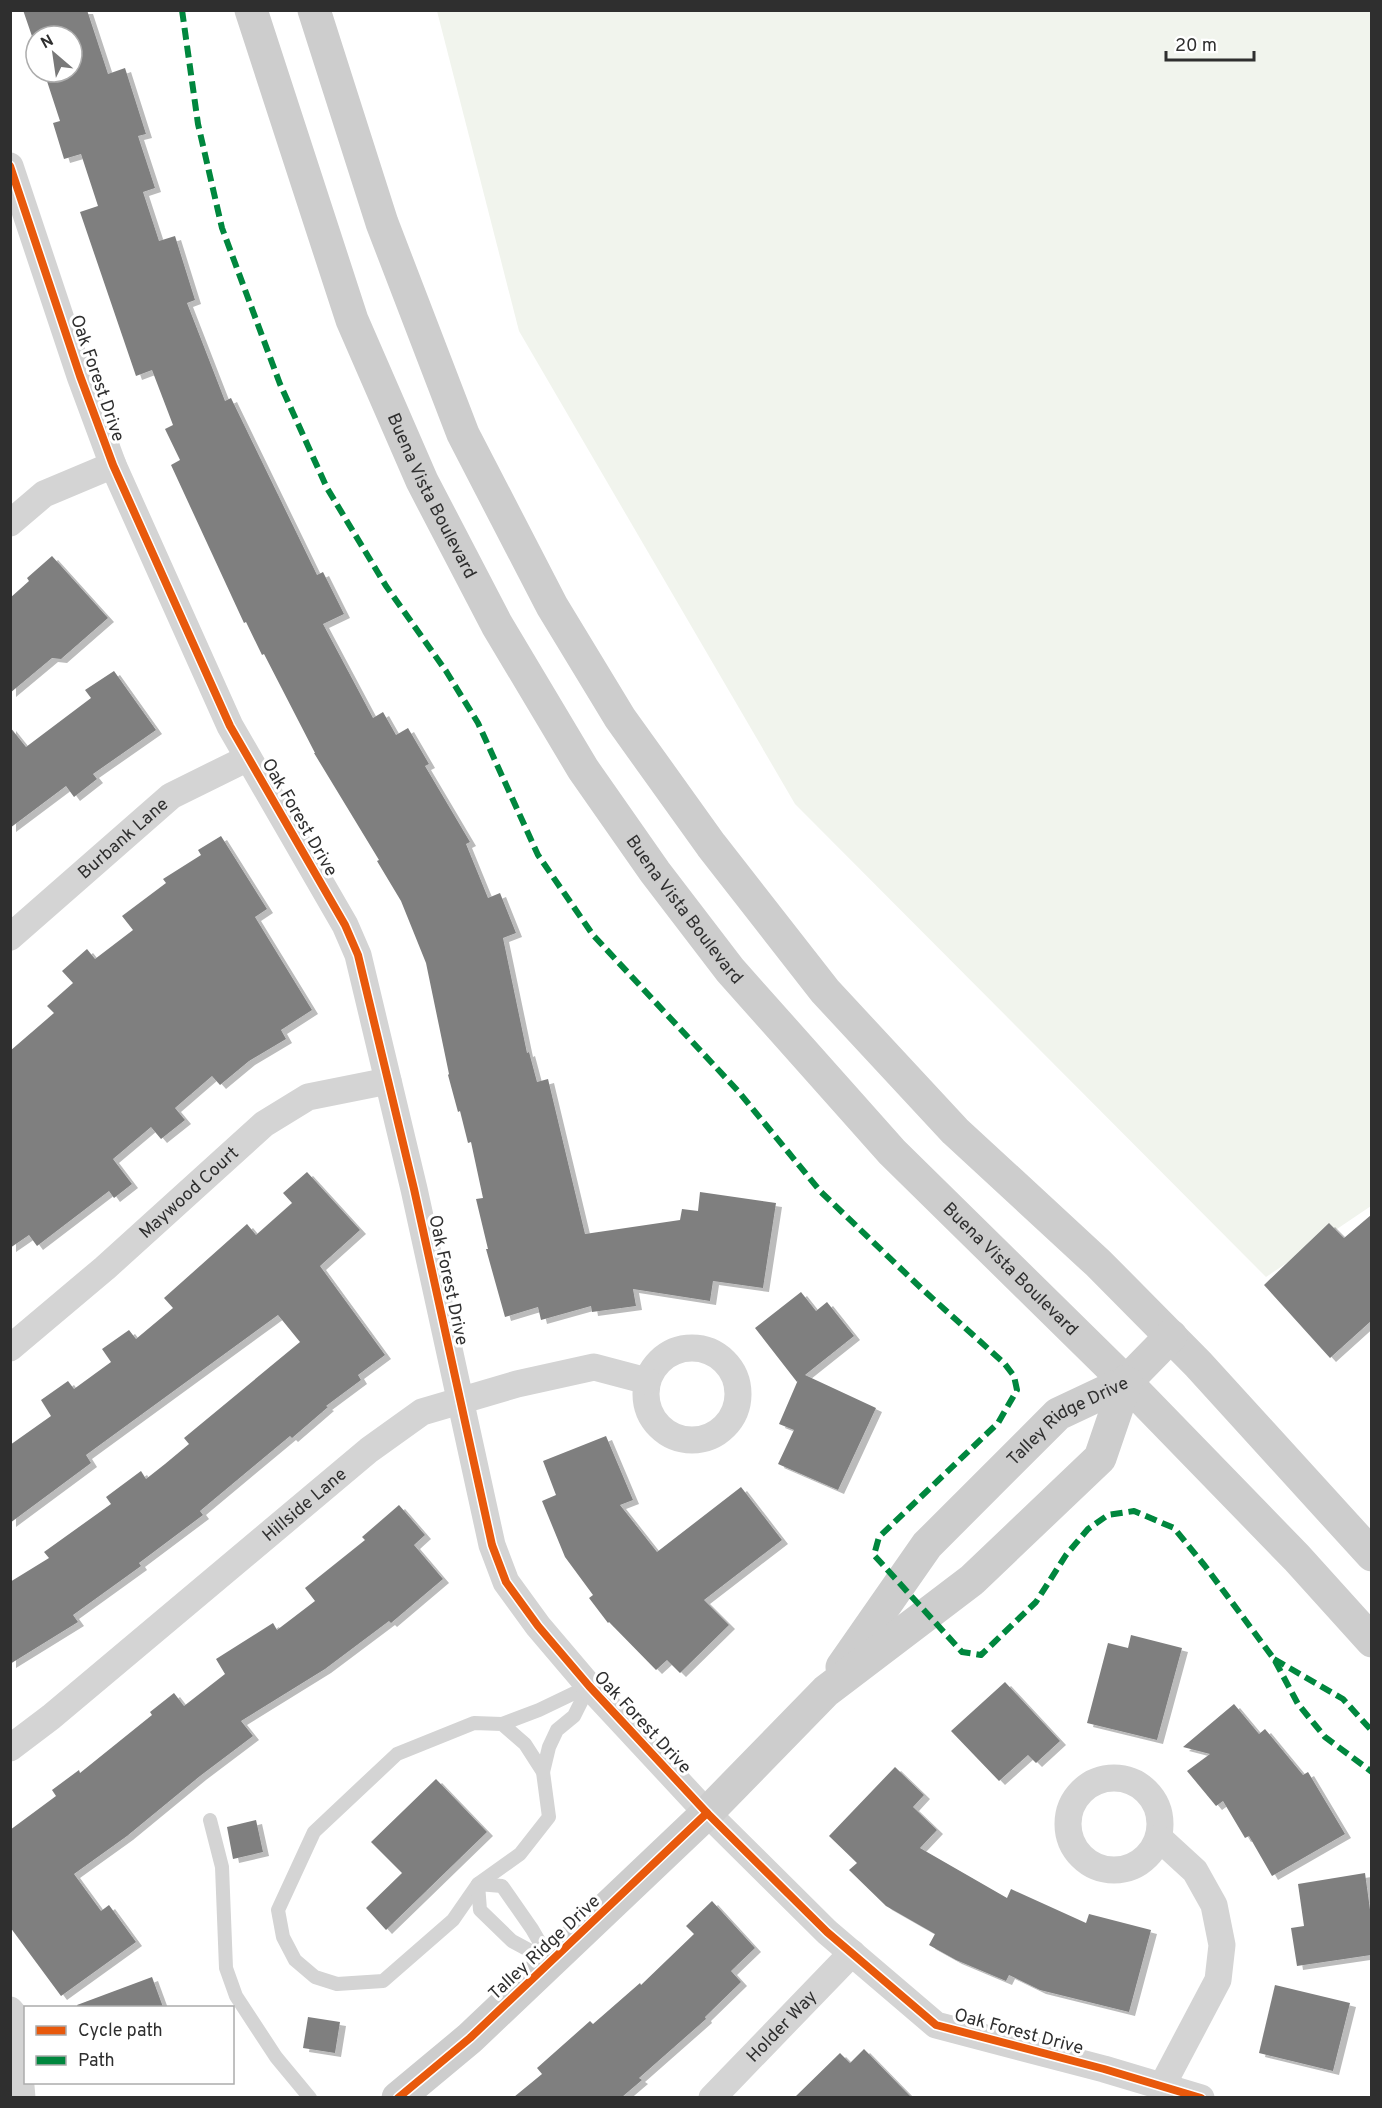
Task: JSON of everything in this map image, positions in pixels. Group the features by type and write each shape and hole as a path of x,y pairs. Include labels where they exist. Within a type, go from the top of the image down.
{"main road":[{"name":"Buena Vista Boulevard","path":"251,10 352,320 422,481 497,625 583,769 655,872 730,969 892,1152 1126,1382 1297,1557 1371,1641"},
{"path":"314,10 382,222 463,434 552,606 620,718 711,844 825,992 955,1131 1098,1263 1171,1336 1371,1555"},
{"path":"1126,1382 1171,1336"},
{"name":"Talley Ridge Drive","path":"826,1690 927,1545 1058,1414 1126,1382"},
{"name":"Talley Ridge Drive","path":"398,2097 470,2038 551,1962 707,1813 826,1690 972,1580 1100,1458 1126,1382"}],"street":[{"name":"Oak Forest Drive","path":"10,166 112,465 230,726 345,925 358,955 414,1189 492,1545 506,1582 538,1626 589,1686 707,1813 827,1932 936,2025 1146,2088 1201,2097"},
{"path":"10,523 44,494 112,465"},
{"name":"Burbank Lane","path":"10,937 171,796 248,758"},
{"name":"Maywood Court","path":"10,1348 105,1268 264,1124 308,1097 388,1081"},
{"name":"Hillside Lane","path":"10,1748 61,1709 369,1450 422,1412 517,1384 594,1367 647,1381"},
{"path":"1146,2088 1218,1980 1222,1945 1214,1905 1195,1870 1159,1838"},
{"name":"Holder Way","path":"712,2097 852,1953"},
{"path":"10,2010 15,2016 22,2097"}],"lane":[{"path":"589,1686 574,1716 557,1730 549,1748 543,1772 549,1817 520,1854 478,1884 453,1920 383,1981 337,1984 315,1977 295,1960 283,1937 278,1910 314,1833 398,1755 474,1723 502,1724 539,1710 589,1686"},
{"path":"502,1724 525,1744 543,1772"},
{"path":"210,1820 222,1867 226,1968 236,1996 276,2056 310,2097"},
{"path":"478,1884 480,1910 512,1941 551,1962"},
{"path":"478,1884 502,1886 532,1929 551,1962"}],"shaded area":[{"path":"437,11 1371,11 1371,1206 1266,1277 795,804 519,331"}],"building":[{"path":"23,10 87,10 108,74 125,68 146,134 138,136 155,188 143,192 159,241 175,236 195,300 187,303 225,401 231,398 317,575 323,572 344,614 323,624 373,718 383,712 396,735 408,728 429,764 425,766 470,842 466,844 488,898 500,893 516,933 503,938 527,1053 529,1052 537,1082 548,1079 585,1234 680,1220 682,1209 698,1211 700,1192 776,1203 763,1288 713,1281 710,1301 633,1289 636,1306 592,1312 591,1306 541,1320 538,1307 505,1317 486,1249 488,1249 476,1199 483,1198 471,1142 468,1143 448,1075 426,963 401,901 377,861 379,860 314,753 264,654 262,655 246,622 244,623 171,465 180,460 165,429 173,425 152,370 136,376 80,212 98,206 81,154 64,159 53,123 60,121 48,84 84,84 84,24 28,24"},
{"path":"52,556 108,618 61,659 52,658 10,693 10,598 29,581 27,578"},
{"path":"114,671 156,730 93,774 97,779 74,797 66,786 10,828 10,727 26,747 91,698 85,690"},
{"path":"221,836 267,909 255,917 312,1010 281,1030 286,1039 249,1061 220,1085 212,1076 175,1108 185,1120 161,1139 151,1127 113,1159 132,1184 114,1198 109,1191 37,1246 29,1235 10,1248 10,1051 54,1013 47,1006 73,983 62,971 87,949 95,959 133,930 122,916 166,883 163,879 201,855 198,850"},
{"path":"307,1172 360,1230 320,1266 385,1355 358,1375 361,1380 326,1406 328,1407 292,1438 290,1436 200,1511 203,1515 139,1563 141,1566 73,1615 78,1622 10,1664 10,1582 49,1558 44,1552 111,1504 106,1497 141,1471 146,1479 165,1464 189,1444 184,1438 300,1342 278,1315 86,1455 91,1463 10,1523 10,1445 51,1416 41,1400 68,1381 74,1389 111,1362 102,1349 129,1330 136,1339 173,1308 164,1298 247,1224 256,1235 292,1203 283,1193"},
{"path":"1371,1215 1371,1321 1330,1358 1264,1285 1329,1223 1344,1238"},
{"path":"801,1292 816,1311 827,1302 854,1336 805,1375 876,1408 838,1490 778,1464 794,1430 779,1424 798,1380 797,1382 755,1328"},
{"path":"606,1436 633,1500 620,1505 657,1552 741,1487 782,1540 704,1600 729,1625 680,1673 667,1660 656,1670 608,1623 589,1598 593,1595 565,1557 542,1501 556,1495 543,1461"},
{"path":"399,1505 425,1535 414,1545 443,1579 391,1623 389,1621 325,1669 241,1721 253,1736 127,1836 74,1874 101,1911 109,1905 136,1942 61,1996 10,1927 10,1830 56,1796 52,1790 79,1770 80,1773 152,1715 150,1712 174,1693 184,1706 225,1674 216,1659 273,1623 277,1630 315,1601 305,1588 365,1540 362,1537"},
{"path":"1131,1635 1182,1648 1157,1740 1087,1723 1108,1643 1128,1648"},
{"path":"1005,1682 1060,1741 1036,1763 1028,1755 999,1781 951,1731"},
{"path":"1234,1704 1259,1734 1265,1729 1303,1775 1308,1772 1345,1834 1272,1876 1249,1836 1245,1838 1223,1801 1216,1806 1187,1771 1210,1754 1183,1747"},
{"path":"895,1767 924,1795 913,1807 937,1830 920,1848 1007,1898 1011,1889 1086,1923 1089,1914 1151,1930 1129,2012 1040,1990 1009,1975 1006,1981 956,1960 929,1945 935,1934 886,1906 849,1870 857,1863 829,1836"},
{"path":"436,1779 487,1832 386,1930 366,1908 402,1873 371,1842"},
{"path":"256,1820 263,1852 233,1859 227,1827"},
{"path":"1365,1873 1371,1917 1371,1955 1297,1966 1291,1928 1304,1926 1298,1884"},
{"path":"712,1901 755,1948 731,1971 741,1982 705,2017 706,2019 639,2078 642,2080 622,2097 514,2097 542,2074 537,2068 590,2021 593,2024 640,1983 641,1985 694,1934 686,1926"},
{"path":"152,1977 163,2006 78,2006"},
{"path":"1275,1985 1350,2003 1333,2071 1259,2053"},
{"path":"308,2017 340,2022 335,2053 303,2048"},
{"path":"864,2049 911,2097 795,2097 840,2053 850,2063"}],"marked path":[{"path":"182,10 198,124 222,228 280,384 327,488 386,586 446,671 478,723 538,855 593,935 738,1091 821,1192 921,1288 1004,1363 1014,1376 1017,1390 998,1423 879,1537 874,1555 962,1652 981,1655 1036,1602 1066,1555 1088,1529 1108,1515 1134,1511 1174,1528 1274,1659 1298,1704 1325,1737 1372,1772"},
{"path":"1274,1659 1343,1699 1372,1731"}],"cycle path":[{"path":"10,166 80,376 113,465 230,726 345,925 358,955 414,1189 492,1545 506,1582 538,1626 589,1686 707,1813 827,1932 936,2025 1104,2069 1201,2098"},
{"path":"398,2098 470,2038 707,1813"}]}
